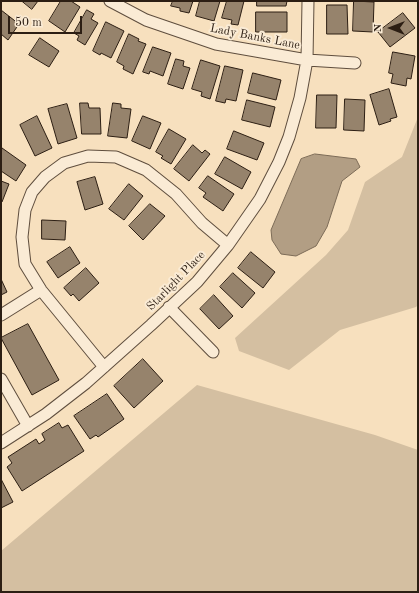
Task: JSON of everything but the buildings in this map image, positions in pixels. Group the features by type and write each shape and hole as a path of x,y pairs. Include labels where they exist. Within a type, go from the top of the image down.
{"street":[{"name":"Lady Banks Lane","path":"110,1 146,20 216,44 307,60 354,63"},
{"name":"Starlight Place","path":"1,443 46,414 81,388 197,282 228,245 260,199 279,162 289,137 300,98 307,60 308,1"},
{"path":"104,367 40,290 25,264 22,237 25,210 32,192 45,177 64,163 88,156 116,157 146,170 176,194 202,223 228,245"},
{"path":"1,315 40,290"},
{"path":"169,307 213,352"},
{"path":"1,379 28,426"}],"shaded area":[{"path":"418,117 418,305 416,307 340,330 289,370 239,351 235,338 326,255 348,230 365,182 402,157"},
{"path":"315,154 356,159 360,167 342,181 327,227 316,246 296,256 281,254 272,240 271,230 301,159"},
{"path":"197,385 375,435 418,450 418,592 1,592 1,551"}]}
